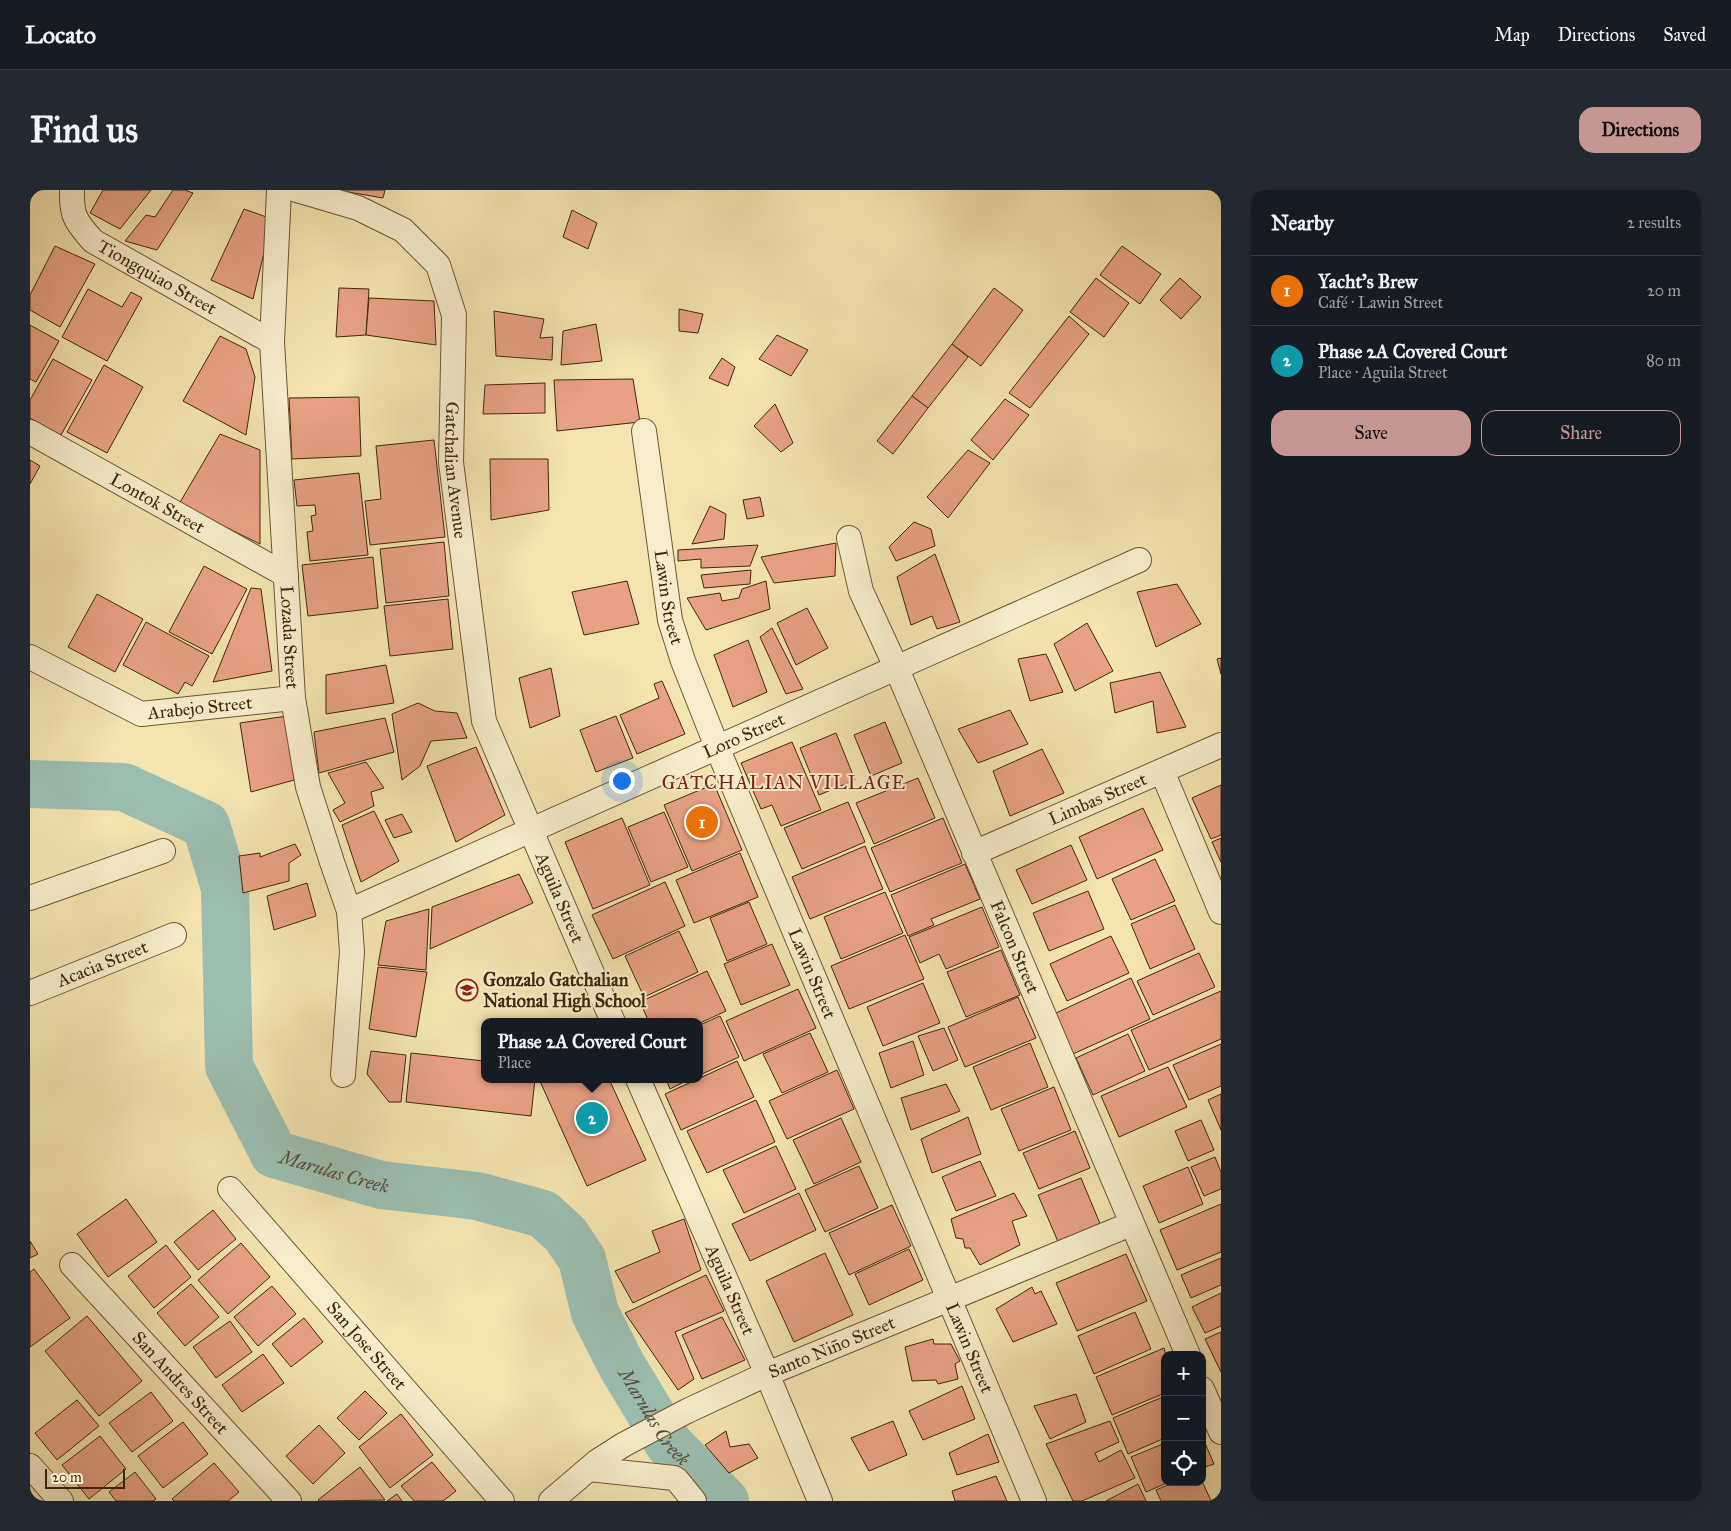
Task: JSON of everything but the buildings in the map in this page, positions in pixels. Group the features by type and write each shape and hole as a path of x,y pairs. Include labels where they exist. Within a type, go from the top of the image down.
{"street":[{"name":"Tiongquiao Street","path":"72,190 71,204 76,222 93,241 272,342"},
{"name":"Lozada Street","path":"279,190 272,342 293,698 308,787 332,862 350,910 352,952 343,1075"},
{"name":"Gatchalian Avenue","path":"297,190 358,208 403,230 438,265 454,315 451,462 484,720 530,830"},
{"name":"Lawin Street","path":"644,431 670,620 683,661 717,747 1034,1501"},
{"name":"Lontok Street","path":"30,432 286,575"},
{"name":"Falcon Street","path":"848,538 861,591 896,668 1186,1351"},
{"name":"Loro Street","path":"350,910 1139,560"},
{"name":"Arabejo Street","path":"30,657 141,714 293,698"},
{"name":"Limbas Street","path":"974,853 1221,745"},
{"path":"1162,771 1221,912"},
{"name":"Aguila Street","path":"530,830 611,1018"},
{"path":"30,898 163,851"},
{"name":"Acacia Street","path":"30,994 174,935"},
{"name":"Aguila Street","path":"640,1083 767,1374 820,1501"},
{"name":"San Jose Street","path":"230,1189 502,1501"},
{"name":"Santo Niño Street","path":"552,1501 589,1469 622,1445 687,1411 767,1374 1131,1224"},
{"name":"San Andres Street","path":"72,1266 289,1501"},
{"path":"1205,1396 1221,1432"},
{"path":"30,1466 61,1501"},
{"path":"589,1469 674,1478 678,1480 694,1501"}],"waterway":[{"name":"Marulas Creek","path":"30,784 124,787 206,825 225,888 229,1066 274,1154 381,1185 477,1196 543,1214 565,1234 582,1259 595,1313 622,1366 669,1444 725,1501"}],"place":[{"name":"Yacht’s Brew","path":"702,822"},
{"name":"Gonzalo Gatchalian National High School","path":"467,990"},
{"name":"Phase 2A Covered Court","path":"592,1118"}],"district":[{"name":"GATCHALIAN VILLAGE","path":"784,782"}]}
